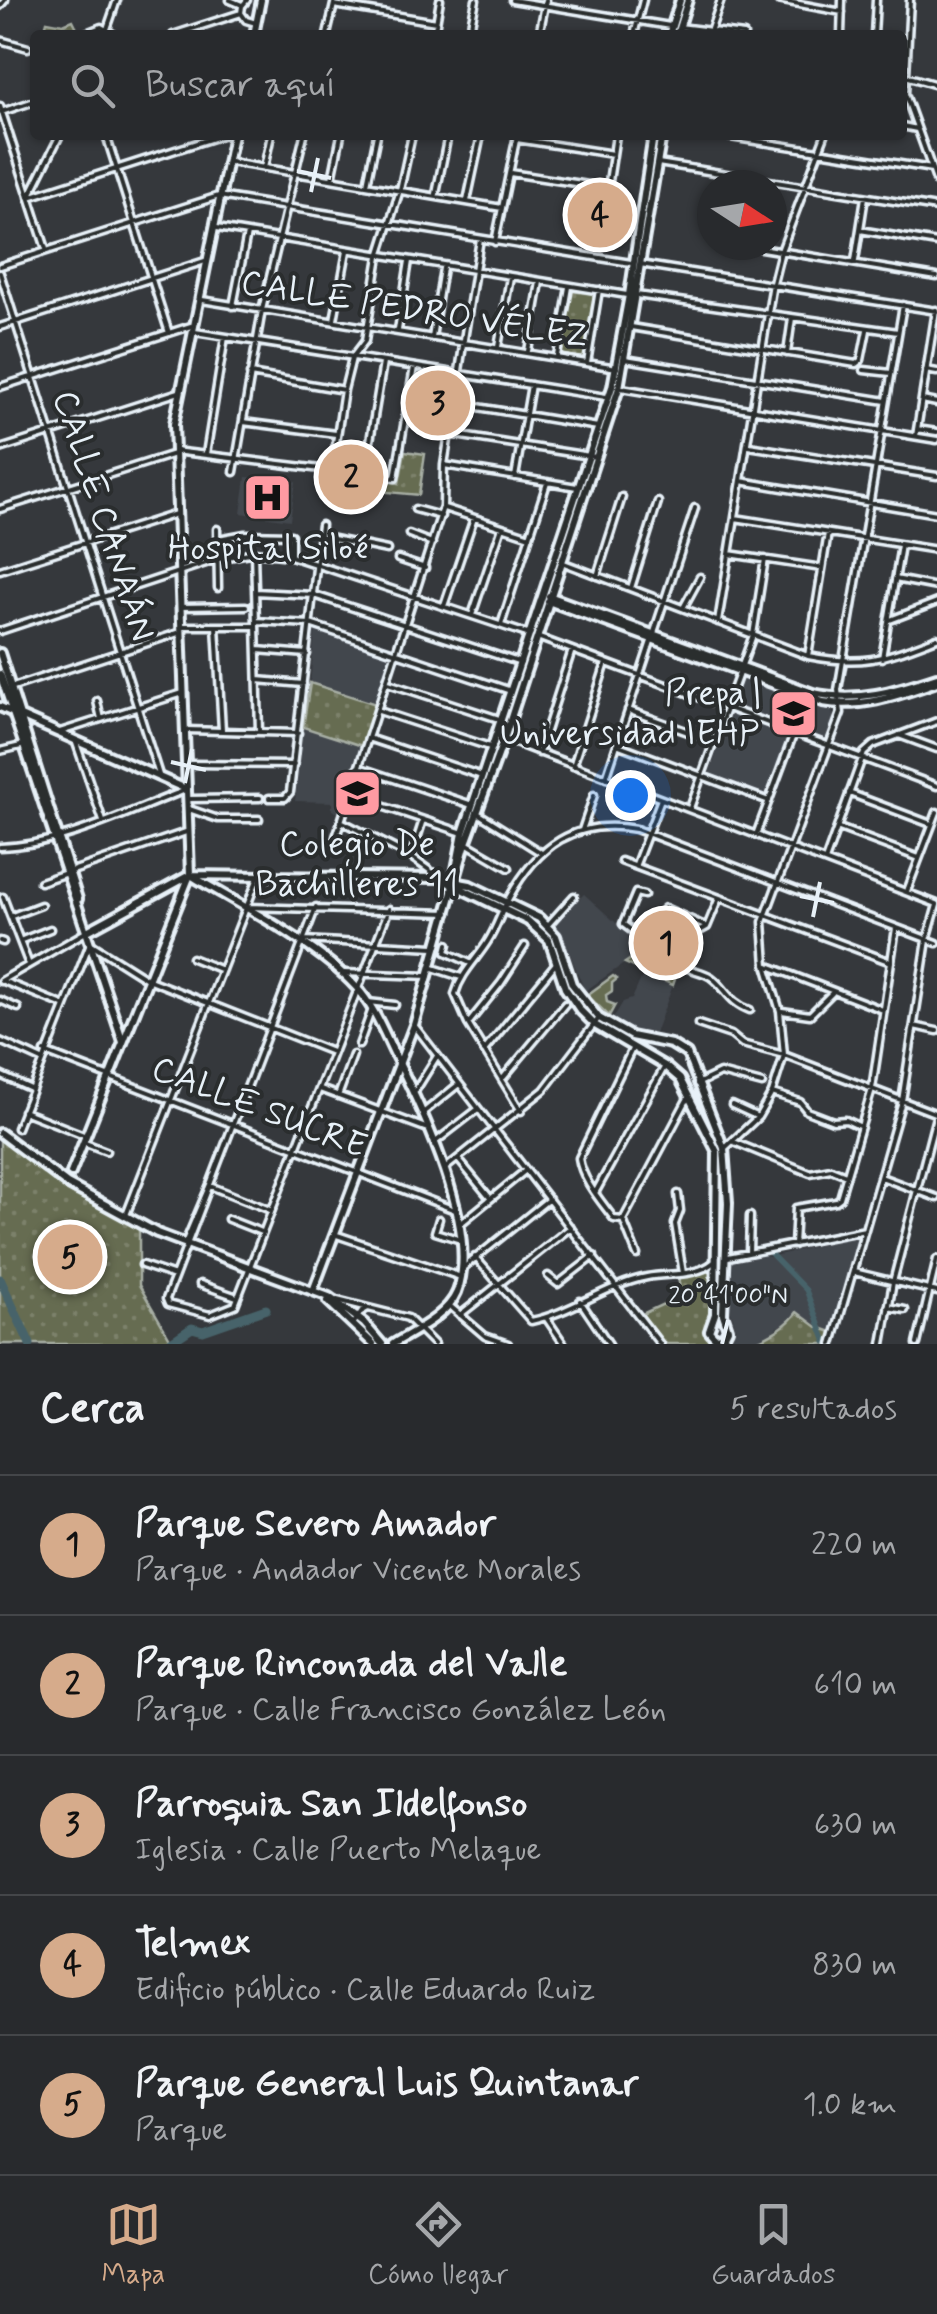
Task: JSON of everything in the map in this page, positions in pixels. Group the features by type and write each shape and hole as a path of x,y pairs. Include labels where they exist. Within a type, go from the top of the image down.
{"street":[{"path":"0,6 5,0"},
{"path":"91,30 107,28 117,0"},
{"path":"230,0 242,5"},
{"path":"247,0 241,13 246,20 256,23"},
{"path":"255,30 261,0"},
{"path":"435,30 440,0"},
{"path":"470,30 476,0"},
{"path":"512,0 637,20 671,30"},
{"path":"635,30 643,0"},
{"path":"674,30 680,0"},
{"path":"674,30 688,0"},
{"path":"709,30 721,0"},
{"path":"778,0 842,12"},
{"path":"841,30 842,0"},
{"path":"874,30 876,0"},
{"path":"907,38 910,0"},
{"path":"328,30 334,2 436,22"},
{"path":"540,30 545,3"},
{"path":"188,30 241,13"},
{"path":"0,40 28,48"},
{"path":"907,77 937,85"},
{"path":"30,102 1,110 46,250"},
{"path":"907,104 937,183"},
{"path":"907,127 917,129"},
{"path":"29,196 57,140"},
{"path":"108,140 169,332"},
{"path":"29,196 207,140"},
{"path":"71,1173 190,875 174,424 232,140"},
{"path":"264,168 270,140"},
{"path":"234,472 262,310 303,140"},
{"path":"332,180 340,140"},
{"path":"367,185 376,140"},
{"path":"330,483 344,390 352,358 363,345 368,328 379,256 411,140"},
{"path":"435,196 447,140"},
{"path":"467,201 480,140"},
{"path":"495,242 516,140"},
{"path":"534,140 614,154"},
{"path":"510,173 608,188 615,140"},
{"path":"638,264 651,140"},
{"path":"546,598 561,562 620,368 661,140"},
{"path":"765,140 932,170"},
{"path":"789,146 790,140"},
{"path":"787,236 824,140"},
{"path":"227,161 502,208"},
{"path":"658,163 702,170"},
{"path":"787,184 937,208"},
{"path":"0,266 219,196 936,310 934,342 916,436"},
{"path":"854,263 866,197"},
{"path":"212,227 569,287 898,332"},
{"path":"860,230 937,243"},
{"path":"233,306 247,234"},
{"path":"336,837 443,508 444,465 480,239"},
{"path":"334,322 347,251"},
{"path":"787,252 937,277"},
{"path":"718,622 778,260"},
{"path":"0,327 205,261"},
{"path":"398,332 410,261"},
{"path":"432,338 444,267"},
{"name":"CALLE CANAÁN","path":"0,274 159,775"},
{"path":"498,348 510,277"},
{"path":"528,353 540,282"},
{"path":"557,358 569,287"},
{"path":"587,363 599,290"},
{"path":"620,368 631,327 633,295"},
{"name":"CALLE PEDRO VÉLEZ","path":"197,299 620,368"},
{"path":"721,1150 758,1116 772,1093 784,1055 780,1011 766,965 762,929 841,713 843,663 902,305"},
{"path":"787,354 792,318"},
{"path":"631,327 859,363 867,328"},
{"path":"0,387 169,332 191,329 612,398"},
{"path":"206,454 225,337"},
{"name":"CALLE PEDRO VÉLEZ","path":"625,359 886,401"},
{"path":"365,474 382,362"},
{"path":"0,509 174,452 395,478 414,367"},
{"path":"864,370 891,374"},
{"path":"926,370 937,372"},
{"path":"250,374 344,390"},
{"path":"515,477 531,385"},
{"path":"615,387 937,440"},
{"path":"0,449 179,392"},
{"path":"592,457 599,427 612,398"},
{"path":"922,400 937,403"},
{"path":"454,403 599,427"},
{"path":"243,422 336,434"},
{"path":"917,428 937,432"},
{"path":"450,434 592,457"},
{"path":"747,446 937,476"},
{"path":"444,465 583,488"},
{"path":"741,481 937,514"},
{"path":"501,625 548,482"},
{"path":"313,1290 414,1025 448,912 450,883 462,834 501,738 583,488"},
{"path":"596,576 622,497"},
{"path":"630,589 658,502"},
{"path":"443,508 530,536"},
{"path":"606,778 695,508"},
{"path":"415,509 441,516"},
{"path":"0,570 176,514"},
{"path":"444,606 474,518"},
{"path":"735,518 937,550"},
{"path":"269,798 288,796 294,765 320,525"},
{"path":"472,616 502,527"},
{"path":"217,529 218,588"},
{"path":"808,656 828,533"},
{"path":"218,539 245,534 291,536 291,556"},
{"path":"408,534 432,542"},
{"path":"320,536 387,550"},
{"path":"882,659 901,544"},
{"path":"254,552 259,731"},
{"path":"0,630 218,559 254,552 291,556 534,636 937,786"},
{"path":"729,554 822,568"},
{"path":"398,559 425,568"},
{"path":"690,810 753,635 766,559"},
{"path":"561,562 808,656 843,663 882,659 937,639"},
{"path":"683,608 700,577"},
{"path":"895,579 937,586"},
{"path":"255,592 314,595 521,663"},
{"path":"546,598 813,699 872,702 937,679"},
{"path":"888,621 937,602"},
{"path":"180,606 246,606"},
{"path":"8,689 121,653 180,629 310,624 512,691"},
{"path":"216,626 222,730"},
{"path":"450,883 466,843 482,776 501,738 502,720 534,636"},
{"path":"257,650 307,654"},
{"path":"539,753 572,650"},
{"path":"0,653 8,689 123,1042"},
{"path":"573,766 606,663"},
{"path":"0,674 8,689"},
{"path":"258,680 304,684"},
{"path":"387,682 502,720"},
{"path":"60,732 182,693"},
{"path":"97,702 101,719"},
{"path":"0,707 187,790"},
{"path":"378,710 493,748"},
{"path":"628,710 714,742"},
{"path":"825,861 862,759 873,745 937,721"},
{"path":"184,730 298,733"},
{"path":"756,835 794,734"},
{"path":"898,734 937,749"},
{"path":"74,738 102,820"},
{"path":"368,738 482,776"},
{"path":"501,738 937,905 902,1102 832,1344"},
{"path":"617,744 769,801"},
{"path":"0,751 27,745"},
{"path":"186,764 294,765"},
{"path":"358,766 474,809 540,852"},
{"path":"0,847 26,846 56,837 187,790"},
{"path":"849,793 932,824"},
{"path":"349,794 462,834"},
{"path":"582,830 594,795"},
{"path":"188,799 260,798"},
{"path":"636,866 661,799"},
{"path":"188,809 214,818 259,819"},
{"path":"906,892 937,812"},
{"path":"411,857 423,820"},
{"path":"341,821 411,857 450,883 531,914 547,926 560,945 572,984 597,1022 631,1036 678,1047 690,1060 721,1150 723,1192 726,1258 724,1314 728,1329 720,1338 709,1331 715,1314 723,1192"},
{"path":"521,1111 468,1024 455,994 461,978 489,939 540,852 582,830 624,827 647,833 937,943"},
{"path":"838,827 919,858"},
{"path":"40,882 190,830"},
{"path":"466,843 509,868"},
{"path":"622,861 890,962"},
{"path":"1,980 88,936 190,875 450,883"},
{"path":"190,875 303,942 343,973 370,1005 414,1092 444,1169 462,1241 462,1273"},
{"path":"126,1216 259,875"},
{"path":"644,895 635,895 623,924 643,939 652,935 662,910 671,910 707,927"},
{"path":"3,896 28,964"},
{"path":"547,926 574,896"},
{"path":"718,898 707,927 688,938 680,966 711,977 733,1003 750,1010"},
{"path":"11,916 40,905"},
{"path":"505,906 549,940 565,988 597,1022 680,1079 721,1150"},
{"path":"245,907 448,912"},
{"path":"316,907 174,1276 166,1302 190,1311 210,1316 233,1307 389,909"},
{"path":"794,1246 794,1211 838,1200 872,1089 896,928"},
{"path":"20,940 50,929"},
{"path":"88,936 146,979 332,1052"},
{"path":"17,1128 88,936"},
{"path":"303,942 439,947"},
{"path":"448,944 446,952 472,964"},
{"path":"468,1024 501,984 525,946"},
{"path":"192,958 222,970"},
{"path":"484,1052 558,962"},
{"path":"766,965 883,1010"},
{"path":"343,973 431,972 461,978"},
{"path":"1,980 63,1006"},
{"path":"780,1011 810,1015 832,993"},
{"path":"0,1000 18,1008"},
{"path":"502,1079 565,1004"},
{"path":"370,1005 395,1005"},
{"path":"359,1045 370,1005"},
{"path":"444,1169 544,1090 597,1022"},
{"path":"698,1024 731,1035 742,1044 784,1055 937,1114 893,1282 882,1344"},
{"path":"414,1025 660,1344"},
{"path":"914,1026 937,1031"},
{"path":"0,1041 42,1060"},
{"path":"621,1220 614,1219 595,1193 579,1158 632,1049"},
{"name":"CALLE SUCRE","path":"45,1052 456,1210"},
{"path":"338,1096 353,1054"},
{"path":"414,1092 437,1056"},
{"path":"595,1193 665,1066"},
{"path":"697,1084 720,1073 762,1084"},
{"path":"0,1075 31,1090"},
{"path":"422,1114 459,1084"},
{"path":"318,1088 428,1128"},
{"path":"772,1093 800,1102 807,1111 833,1121 846,1120 860,1126"},
{"path":"621,1220 690,1094"},
{"path":"732,1106 758,1116"},
{"path":"434,1143 478,1108"},
{"path":"23,1111 106,1151"},
{"path":"0,1133 67,1184 126,1216 186,1245 326,1297 382,1344"},
{"path":"734,1142 810,1172 832,1169 846,1175"},
{"path":"458,1158 490,1198"},
{"path":"459,1224 526,1170"},
{"path":"880,1177 937,1198"},
{"path":"210,1184 270,1210"},
{"path":"678,1194 680,1212 675,1221 683,1273"},
{"path":"392,1344 449,1305 462,1273 475,1257 549,1200"},
{"path":"749,1252 750,1216"},
{"path":"228,1219 261,1232"},
{"path":"439,1219 435,1232 462,1241"},
{"path":"621,1220 637,1256"},
{"path":"460,1315 571,1227"},
{"path":"475,1257 531,1321 646,1278 702,1270 717,1260 749,1252 865,1230"},
{"path":"334,1234 462,1273"},
{"path":"548,1276 558,1284 594,1256"},
{"path":"916,1344 937,1260"},
{"path":"142,1265 174,1276"},
{"path":"853,1272 937,1292"},
{"path":"200,1284 237,1297"},
{"path":"326,1297 408,1318 434,1344"},
{"path":"580,1301 610,1344"},
{"path":"449,1305 485,1336 508,1344"},
{"path":"888,1307 906,1310"},
{"path":"356,1320 368,1308"},
{"path":"546,1317 564,1344"},
{"path":"356,1320 373,1344"}],"shaded area":[{"name":"Hospital Siloé","path":"246,477 296,482 290,520 241,513"},
{"path":"315,631 391,656 376,704 310,683"},
{"name":"Prepa | Universidad IEHP","path":"742,678 799,701 831,708 834,719 826,740 734,705"},
{"path":"731,714 789,736 767,796 709,774"},
{"path":"303,727 362,746 340,814 332,810 332,802 295,801"},
{"path":"584,894 645,949 585,991 566,945 551,925"},
{"path":"644,972 673,985 654,1036 635,1034 611,1022 623,1002 632,999"},
{"path":"860,1236 832,1332 802,1318 749,1344 730,1344 736,1329 730,1308 732,1262"}],"green space":[{"path":"73,20 78,30 44,30 47,21 63,24"},
{"path":"571,291 594,294 584,358 560,354"},
{"path":"405,451 425,454 419,495 334,487 336,472 399,483"},
{"path":"310,683 376,704 362,746 303,727"},
{"path":"665,912 701,928 689,931 674,968 678,971 673,985 625,963 645,949"},
{"path":"613,976 617,979 606,995 607,1002 615,1005 609,1016 587,995"},
{"path":"0,1139 70,1192 139,1229 139,1285 173,1344 0,1344"},
{"path":"712,1271 711,1316 703,1331 712,1344 663,1344 642,1314 681,1296 678,1276"},
{"path":"797,1312 817,1327 832,1332 826,1344 749,1344 782,1327"}],"waterway":[{"path":"767,1250 806,1290 826,1342"},
{"path":"0,1279 30,1344"},
{"path":"168,1344 192,1328 203,1331 266,1309"}],"place":[{"name":"Telmex","path":"600,215"},
{"name":"Parroquia San Ildelfonso","path":"438,403"},
{"name":"Parque Rinconada del Valle","path":"351,477"},
{"name":"Hospital Siloé","path":"268,497"},
{"name":"Prepa | Universidad IEHP","path":"794,714"},
{"name":"Colegio De Bachilleres 11","path":"357,793"},
{"name":"Parque Severo Amador","path":"666,943"},
{"name":"Parque General Luis Quintanar","path":"70,1257"}]}
